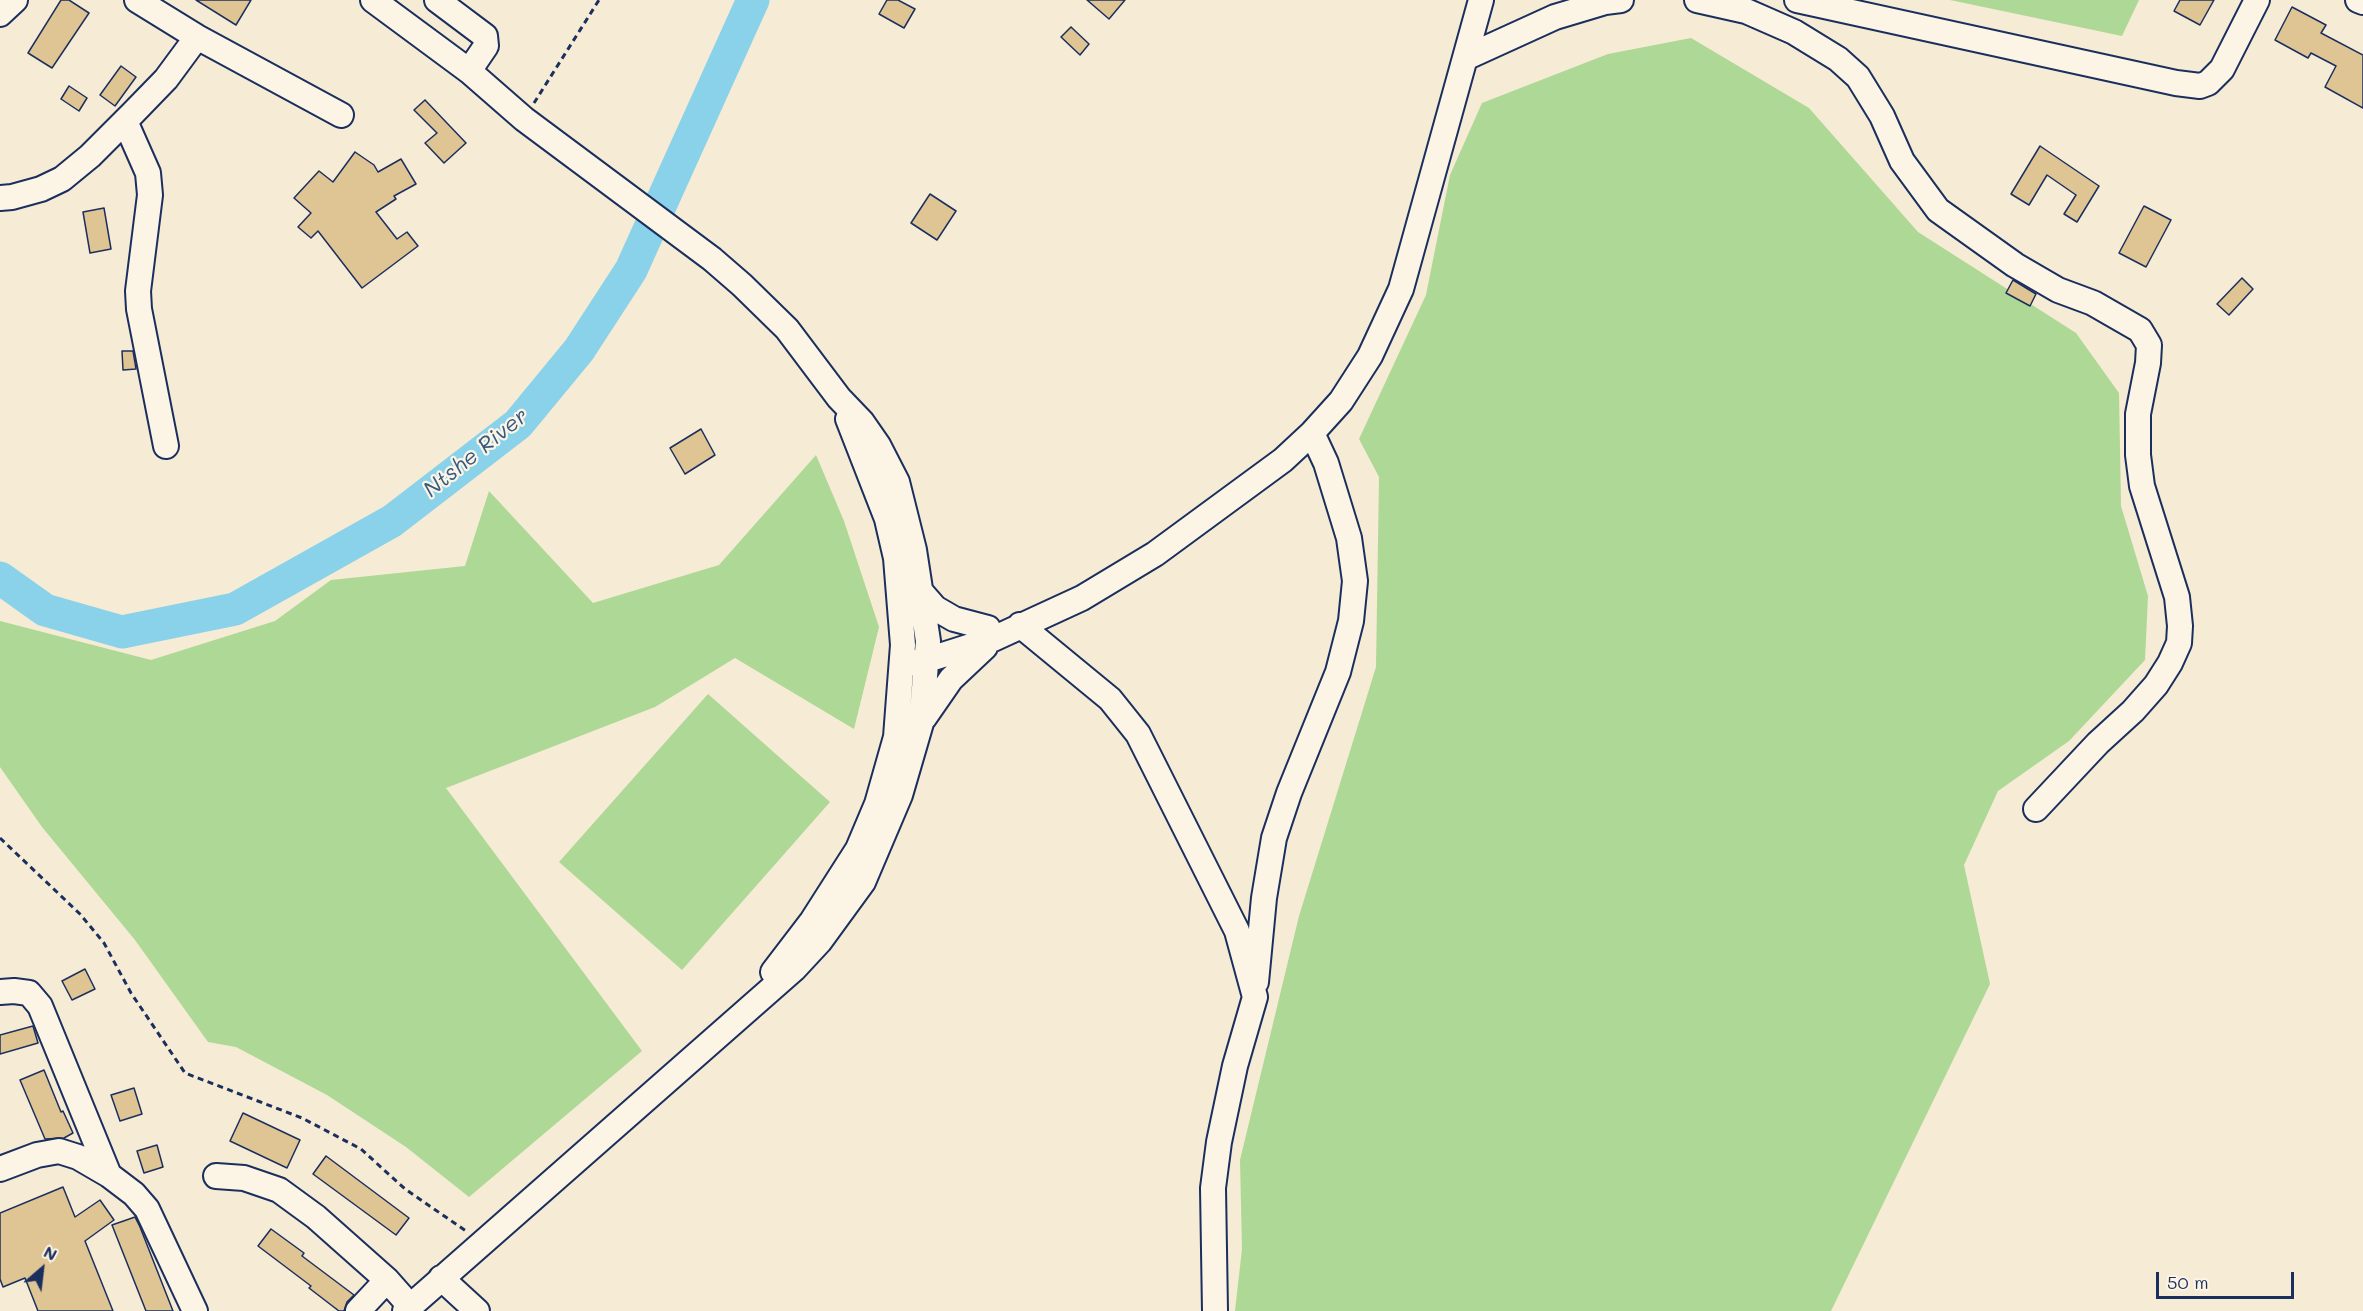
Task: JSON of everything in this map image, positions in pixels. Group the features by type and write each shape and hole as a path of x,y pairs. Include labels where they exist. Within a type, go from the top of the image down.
{"street":[{"path":"0,14 15,0"},
{"path":"137,0 197,37 341,115"},
{"path":"216,1176 244,1178 279,1190 316,1217 387,1280 407,1309 794,969 820,941 863,882 900,795 921,723 928,650 921,592 909,527 897,482 867,429 839,398 787,329 742,285 712,259 524,119 469,71 373,0"},
{"path":"437,0 485,36 486,46 469,71"},
{"path":"903,655 1004,630 1082,598 1155,554 1283,460 1312,434 1341,400 1370,356 1401,289 1481,0"},
{"path":"1465,58 1556,17 1605,2 1621,0"},
{"path":"1696,0 1746,11 1794,32 1838,58 1858,77 1882,116 1902,161 1938,210 2014,265 2058,290 2093,303 2140,330 2149,345 2148,363 2138,414 2138,455 2142,486 2177,597 2179,643 2170,663 2148,694 2036,809"},
{"path":"1797,0 2176,83 2200,86 2208,83 2222,69 2257,0"},
{"path":"2358,0 2363,2"},
{"path":"0,198 41,189 62,179 90,156 166,79 197,37"},
{"path":"125,122 147,173 150,195 138,291 139,309 166,446"},
{"path":"734,1021 812,921 858,849 888,772 896,736 903,655 896,558 887,519 839,398"},
{"path":"1215,1311 1213,1188 1219,1142 1235,1066 1255,997 1264,898 1274,838 1289,793 1338,672 1351,621 1355,581 1349,538 1326,463 1312,434"},
{"path":"921,592 935,608 954,619 1004,630 1110,699 1138,734 1237,931 1255,997"},
{"path":"921,723 951,679 1004,630"},
{"path":"0,992 29,993 40,1006 109,1175"},
{"path":"0,1169 37,1155 59,1151 78,1157 109,1175 134,1194 147,1209 195,1311"},
{"path":"441,1278 477,1311"},
{"path":"358,1311 387,1280"}],"path":[{"path":"524,119 599,0"},
{"path":"0,838 80,914 104,944 131,993 185,1073 302,1118 360,1149 405,1189 483,1242"}],"green space":[{"path":"1950,0 2139,0 2122,36"},
{"path":"1691,38 1809,108 1918,232 2076,333 2119,393 2121,506 2148,596 2145,660 2069,741 1998,791 1964,865 1990,984 1831,1311 1235,1311 1242,1249 1240,1160 1299,916 1376,667 1379,477 1359,439 1426,295 1450,175 1482,103 1608,54"},
{"path":"816,455 844,521 879,627 854,729 735,658 655,707 446,788 642,1051 469,1197 406,1147 327,1095 236,1047 208,1042 135,940 42,827 0,767 0,621 151,660 275,621 331,580 465,566 489,491 593,603 719,565"},
{"path":"708,694 830,802 682,970 559,862"}],"building":[{"path":"61,0 69,0 89,13 52,68 28,53"},
{"path":"196,0 251,0 236,25"},
{"path":"887,0 898,0 915,9 904,28 879,14"},
{"path":"1087,0 1125,0 1109,19"},
{"path":"2180,0 2214,0 2200,25 2174,11"},
{"path":"2292,7 2326,25 2321,33 2363,55 2363,108 2325,87 2336,66 2311,53 2308,58 2275,40"},
{"path":"1071,27 1089,44 1080,55 1061,37"},
{"path":"121,66 136,77 115,106 100,95"},
{"path":"69,86 87,98 79,111 61,99"},
{"path":"425,100 466,143 444,163 425,143 437,133 414,110"},
{"path":"2040,146 2099,186 2077,222 2064,214 2076,195 2047,175 2029,205 2011,194"},
{"path":"355,152 374,165 378,172 401,159 416,184 394,196 396,199 376,212 397,239 407,232 418,246 362,288 318,231 311,238 298,227 311,213 294,198 319,171 333,182"},
{"path":"930,194 956,211 937,240 911,223"},
{"path":"2144,206 2171,220 2146,267 2119,253"},
{"path":"104,208 111,249 90,253 83,212"},
{"path":"2242,278 2253,289 2229,315 2217,304"},
{"path":"2013,280 2036,294 2030,306 2006,293"},
{"path":"122,351 133,351 136,369 123,370"},
{"path":"701,429 715,455 685,474 670,448"},
{"path":"85,969 95,989 72,1000 62,981"},
{"path":"33,1026 38,1043 0,1054 0,1035"},
{"path":"44,1070 61,1112 63,1111 73,1133 64,1138 45,1139 20,1080"},
{"path":"134,1088 142,1114 120,1121 111,1095"},
{"path":"243,1113 300,1140 287,1168 230,1141"},
{"path":"157,1145 163,1167 144,1173 137,1151"},
{"path":"326,1156 409,1218 396,1235 313,1174"},
{"path":"63,1187 75,1217 100,1200 114,1220 85,1241 113,1311 38,1311 25,1278 3,1287 0,1279 0,1213"},
{"path":"135,1217 173,1311 146,1311 112,1225"},
{"path":"271,1229 304,1253 302,1256 354,1295 347,1302 344,1311 339,1311 309,1288 311,1286 258,1246"}],"waterway":[{"name":"Ntshe River","path":"0,578 45,610 122,632 235,609 392,521 518,424 579,350 631,270 753,0"}]}
